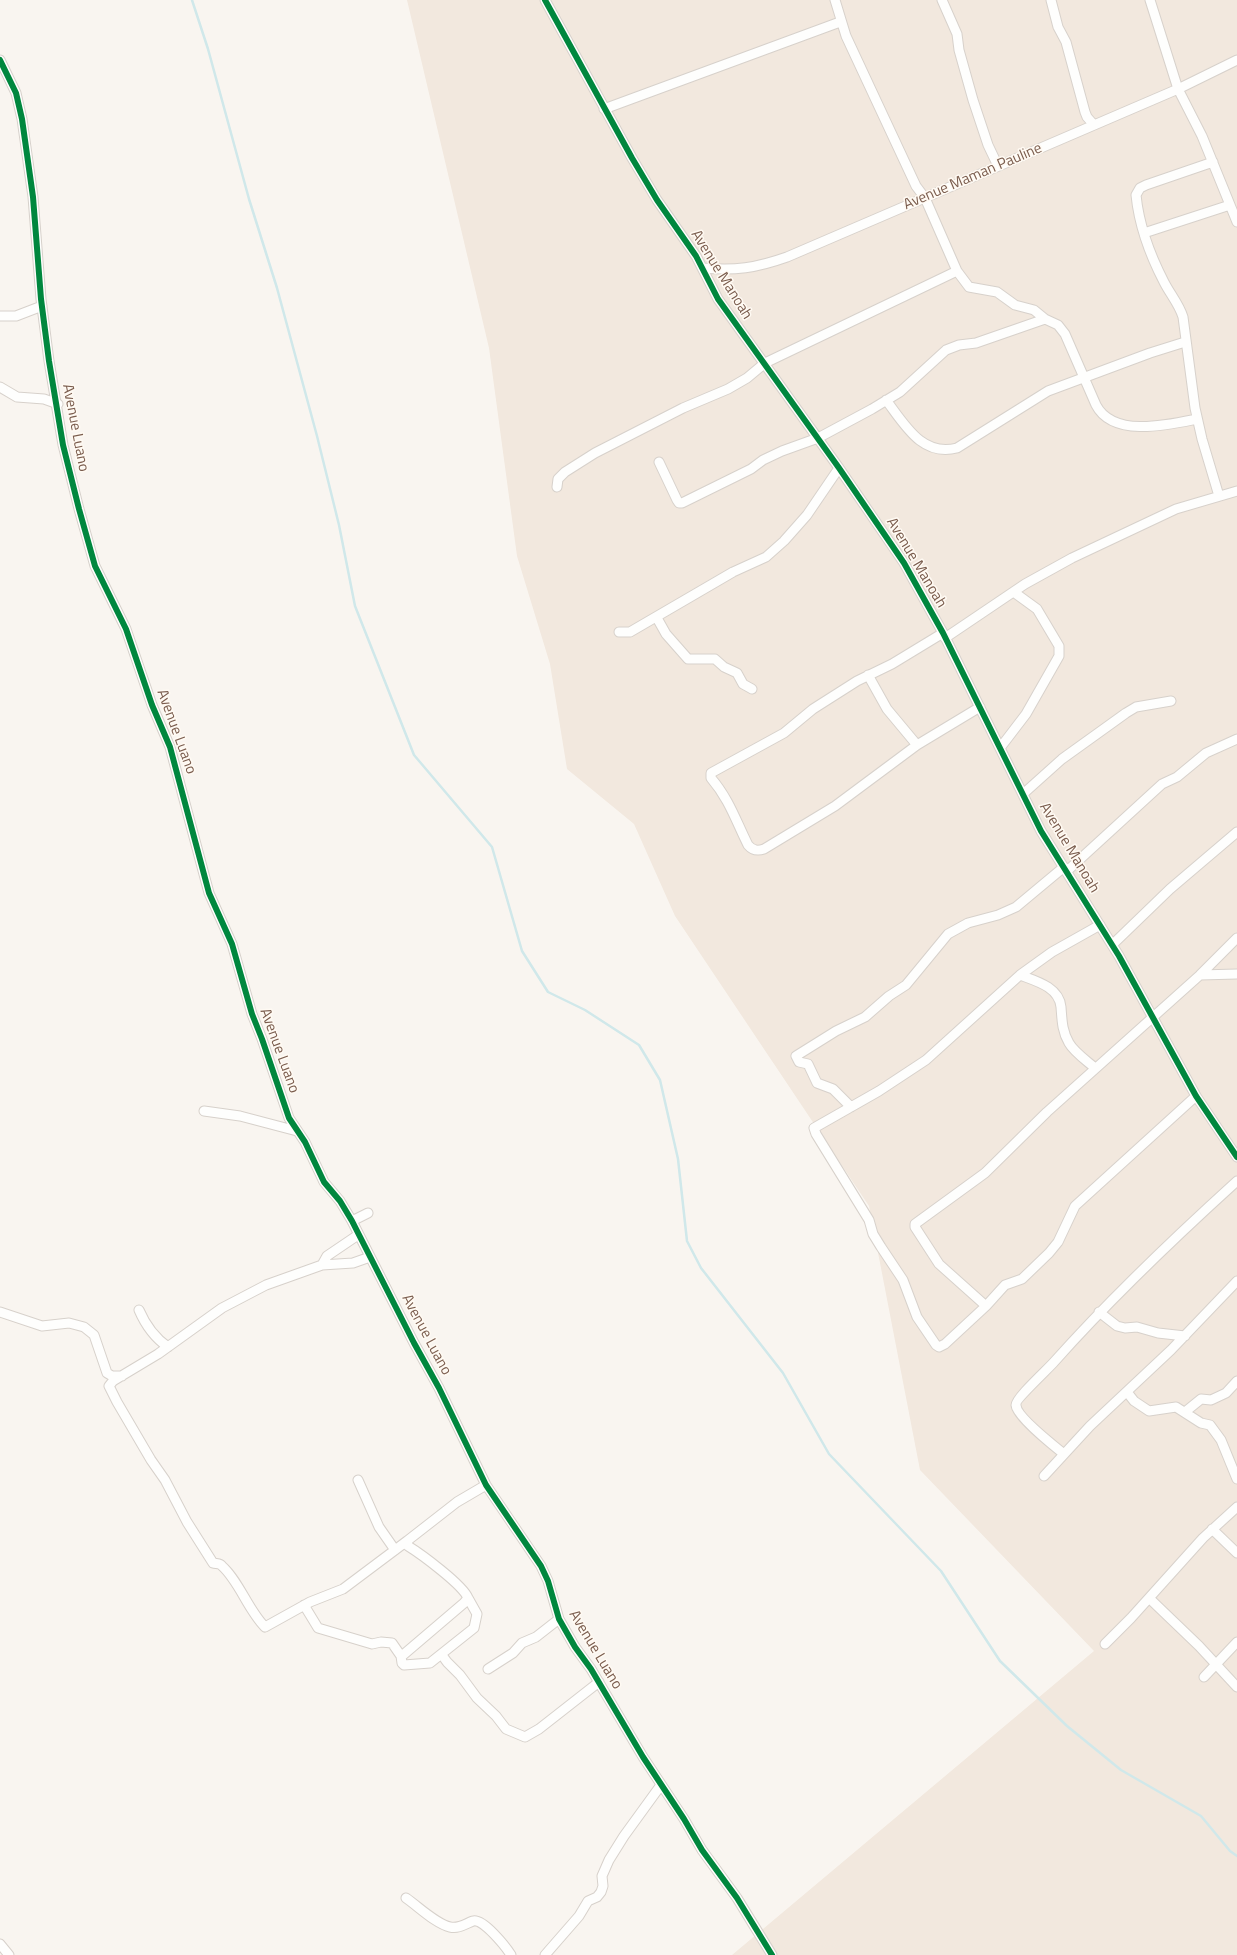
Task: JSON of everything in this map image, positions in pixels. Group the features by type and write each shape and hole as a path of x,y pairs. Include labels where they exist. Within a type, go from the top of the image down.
{"street":[{"name":"Avenue Manoah","path":"545,0 604,109 657,200 702,268 718,299 818,438 904,563 944,636 1041,831 1112,945 1153,1016 1196,1096 1237,1157"},
{"path":"834,0 840,22 916,186 925,198 958,271 969,287 996,292 1015,305 1034,310 1045,319 1058,325 1063,330 1103,416 1113,420 1147,427 1164,426 1197,419"},
{"path":"942,0 958,34 959,50 973,100 988,145 998,166"},
{"path":"1051,0 1058,27 1066,42 1085,112 1087,117 1094,125"},
{"path":"1150,0 1178,89 1202,136 1237,222"},
{"path":"604,109 840,22"},
{"name":"Avenue Luano","path":"0,60 16,93 22,119 49,361 58,404 64,445 95,566 126,629 146,688 170,747 209,893 232,944 252,1014 286,1111 305,1142 324,1182 340,1201 352,1221 414,1343 440,1388 486,1485 541,1566 548,1581 559,1619 575,1647 599,1682 643,1757 720,1877 737,1898 772,1955"},
{"name":"Avenue Maman Pauline","path":"702,268 727,270 768,264 1178,89 1237,60"},
{"path":"1213,162 1140,188 1136,195 1144,233 1164,283 1181,310 1197,419 1219,496"},
{"path":"1144,233 1230,205"},
{"path":"557,487 558,479 565,472 595,453 683,408 728,389 747,378 764,363 958,271"},
{"path":"0,316 16,316 42,306"},
{"path":"659,462 677,500 681,503 751,469 776,454 818,438 900,392 946,350 959,346 976,344 1045,319"},
{"path":"886,400 911,433 920,441 932,448 946,450 957,448 1048,391 1186,342"},
{"path":"0,387 17,397 44,400 58,404"},
{"path":"619,632 630,632 657,618 732,572 766,557 807,515 839,468"},
{"path":"980,707 917,745 835,806 764,849 754,850 748,845 730,804 722,790 711,778 711,773 784,733 827,700 868,675 944,636 1015,593 1025,584 1072,558 1120,534 1176,509 1237,491"},
{"path":"1000,748 1026,714 1059,656 1059,646 1037,609 1015,593"},
{"path":"657,618 666,634 688,659 715,659 724,667 737,673 742,684 752,689"},
{"path":"868,675 887,709 917,745"},
{"path":"1023,794 1062,759 1126,713 1136,707 1171,702"},
{"path":"851,1107 832,1089 817,1084 808,1064 799,1062 796,1056 836,1031 865,1017 889,996 906,985 948,934 968,923 998,915 1016,907 1065,869 1162,784 1177,777 1206,753 1237,739"},
{"path":"1112,945 1170,889 1237,832"},
{"path":"1100,925 1052,952 1020,975 926,1060 851,1107 817,1126 814,1131 856,1197 869,1220 873,1234 880,1247 903,1280 921,1324 936,1345 939,1347 945,1344 986,1306 1005,1285 1022,1279 1049,1253 1058,1242 1075,1206 1196,1096"},
{"path":"986,1306 939,1264 915,1227 915,1224 985,1172 1095,1068 1200,975 1237,938"},
{"path":"1200,975 1237,974"},
{"path":"1020,975 1042,983 1058,996 1061,1005 1062,1028 1069,1044 1095,1068"},
{"path":"204,1111 234,1115 297,1131"},
{"path":"1064,1454 1029,1424 1016,1405 1017,1400 1039,1379 1099,1312 1160,1252 1237,1181"},
{"path":"352,1221 368,1213"},
{"path":"322,1266 327,1256 358,1235"},
{"path":"370,1257 353,1263 322,1266 279,1280 232,1302 168,1347 122,1376 109,1386 112,1394 151,1460 165,1480 187,1522 213,1563 222,1566 265,1627 304,1605 343,1589 457,1502 486,1485"},
{"path":"1044,1476 1090,1426 1184,1336 1237,1281"},
{"path":"139,1310 144,1322 161,1342 168,1347"},
{"path":"0,1312 42,1326 69,1323 84,1327 94,1335 107,1373 112,1376 122,1376"},
{"path":"1099,1312 1117,1326 1125,1328 1137,1326 1158,1333 1184,1336"},
{"path":"1185,1412 1201,1399 1211,1400 1226,1393 1237,1381"},
{"path":"1127,1392 1134,1401 1149,1410 1176,1407 1201,1424 1210,1425 1217,1432 1237,1479"},
{"path":"358,1480 379,1527 395,1550"},
{"path":"1105,1644 1149,1598 1183,1558 1237,1507"},
{"path":"1212,1530 1237,1554"},
{"path":"304,1605 318,1628 372,1644 381,1642 392,1643 401,1656 402,1663 408,1666 420,1663 427,1664 442,1655 474,1628 477,1614 463,1591 440,1570 408,1546 407,1541"},
{"path":"401,1656 468,1598"},
{"path":"1149,1598 1237,1687"},
{"path":"488,1669 513,1653 522,1643 536,1637 559,1619"},
{"path":"1204,1677 1237,1642"},
{"path":"442,1655 467,1683 476,1698 496,1716 506,1729 525,1737 539,1729 599,1682"},
{"path":"545,1955 579,1916 588,1900 597,1897 601,1892 603,1886 602,1876 609,1860 624,1836 661,1785"},
{"path":"406,1898 429,1914 437,1922 449,1927 458,1927 475,1920 479,1921 492,1932 512,1955"},
{"path":"0,1944 9,1955"}],"shaded area":[{"path":"407,0 1237,0 1237,1955 732,1955 1094,1651 920,1470 869,1206 675,916 634,824 567,769 550,664 517,556 489,348"}],"waterway":[{"path":"192,0 208,49 249,199 277,288 317,436 339,525 355,606 414,755 492,847 522,951 548,992 585,1010 639,1045 660,1080 678,1159 687,1241 701,1268 783,1373 829,1454 941,1571 1000,1661 1067,1726 1121,1770 1201,1816 1230,1851 1237,1856"}],"cycle path":[{"path":"545,0 632,158 657,200 696,256 718,299 839,468 904,563 943,633 1041,831 1119,956 1196,1096 1237,1157"},
{"path":"0,60 16,93 22,119 33,197 41,299 49,361 63,445 79,509 95,566 126,629 152,705 170,747 209,893 232,944 252,1014 289,1118 305,1142 324,1182 340,1201 352,1221 414,1343 439,1388 486,1485 541,1566 548,1581 559,1619 575,1647 591,1669 643,1757 684,1819 702,1850 737,1898 772,1955"}]}
